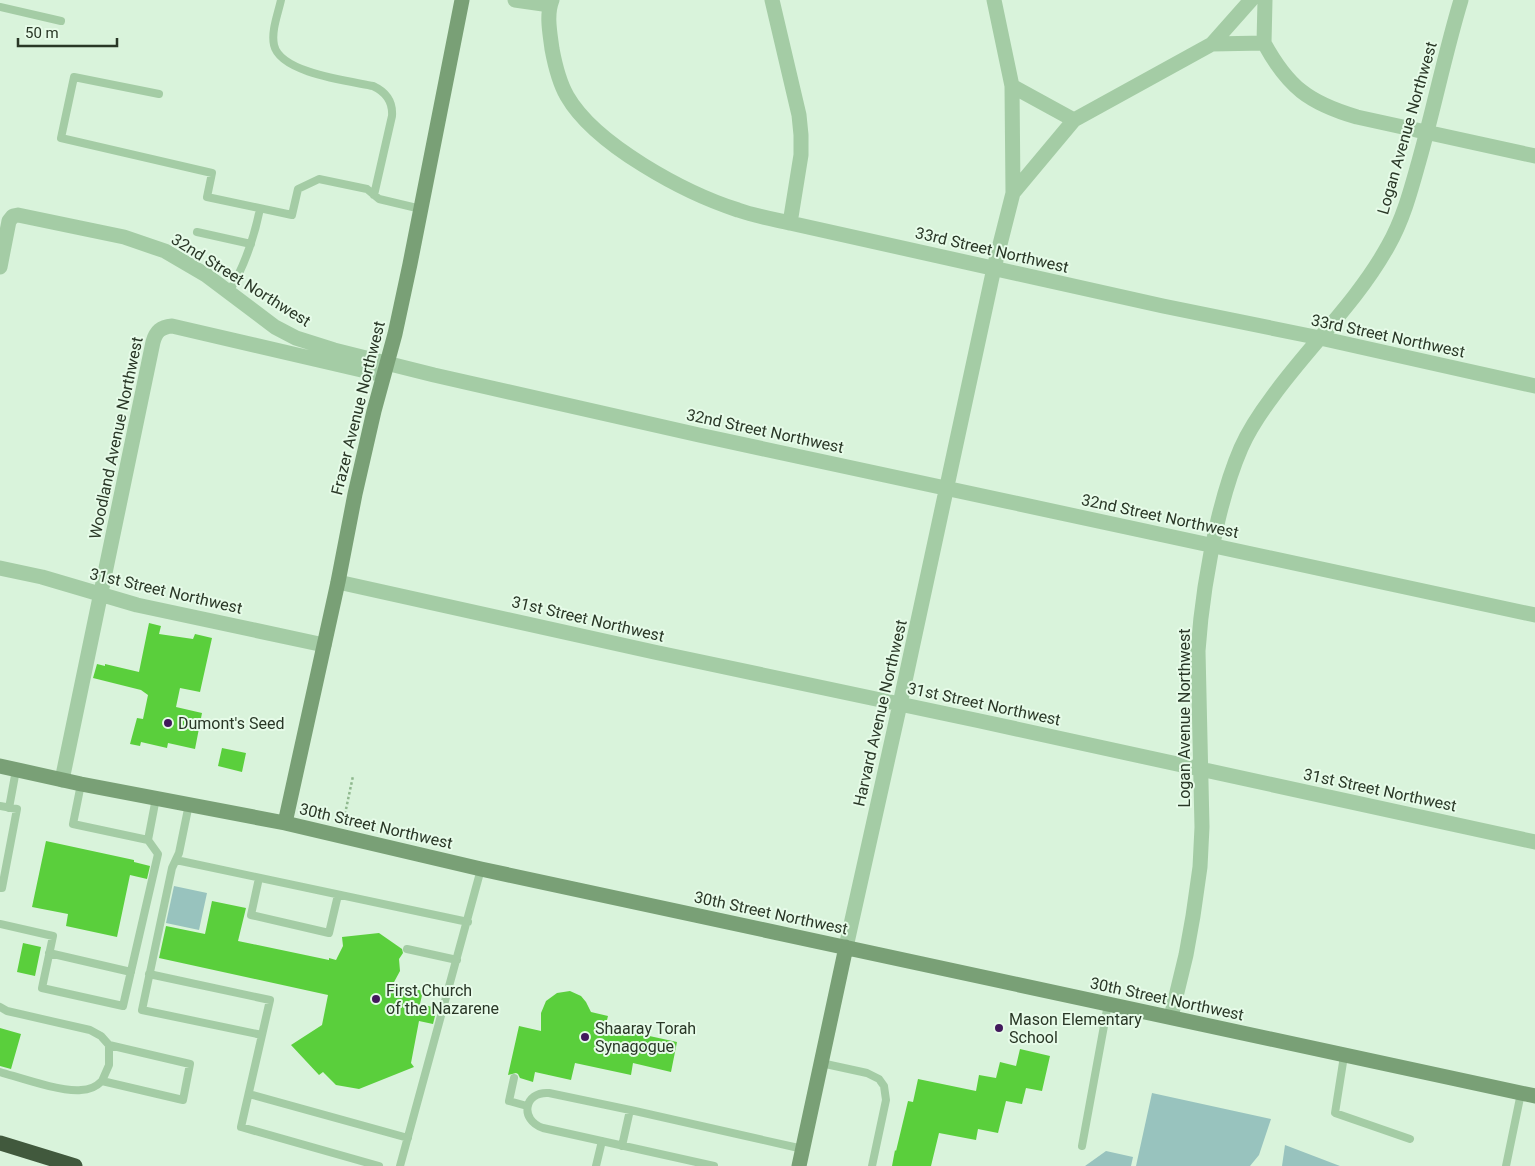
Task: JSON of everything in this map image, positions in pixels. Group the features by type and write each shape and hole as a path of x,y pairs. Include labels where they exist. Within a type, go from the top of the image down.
{"highway":[{"path":"0,1143 75,1166"}],"main road":[{"name":"Frazer Avenue Northwest","path":"286,823 355,494 395,334 462,0"},
{"name":"30th Street Northwest","path":"0,766 81,784 286,823 481,869 1172,1017 1344,1056 1528,1094"},
{"name":"Harvard Avenue Northwest","path":"799,1166 846,947"}],"street":[{"path":"514,0 551,3"},
{"path":"772,0 799,115 801,135 801,155 790,223"},
{"path":"994,0 1012,86 1013,193"},
{"path":"1013,193 1074,120 1212,44 1251,0"},
{"path":"1264,0 1264,43 1282,72 1314,101 1333,110 1349,114 1535,156"},
{"name":"Logan Avenue Northwest","path":"1172,1017 1188,945 1200,867 1202,827 1198,651 1200,626 1208,566 1227,486 1242,446 1259,415 1367,281 1388,246 1403,214 1427,132 1461,0"},
{"name":"33rd Street Northwest","path":"551,3 549,22 554,61 566,96 589,125 636,160 694,192 740,211 1162,306 1320,338 1535,386"},
{"path":"1212,44 1264,43"},
{"path":"1012,86 1074,120"},
{"name":"Harvard Avenue Northwest","path":"846,947 994,268 1013,193"},
{"name":"32nd Street Northwest","path":"0,267 9,221 13,216 18,215 124,237 165,251 199,270 275,327 296,338 385,369 434,375 1535,616"},
{"name":"Woodland Avenue Northwest","path":"62,780 153,342 159,330 172,326 385,369"},
{"name":"31st Street Northwest","path":"0,568 42,577 101,596 137,605 324,645"},
{"name":"31st Street Northwest","path":"338,582 1535,842"}],"lane":[{"path":"281,0 274,37 276,51 280,56 303,71 373,86 382,91 389,99 392,116 374,195"},
{"path":"0,7 61,21"},
{"path":"159,94 74,77 61,138 212,173 207,197 260,209 292,215 298,189 319,179 367,189 379,199 421,209"},
{"path":"228,292 235,281 251,244 260,209"},
{"path":"197,232 251,244"},
{"path":"8,808 16,770"},
{"path":"0,924 53,936 42,988 124,1006 158,854 148,840 73,824 81,784"},
{"path":"148,840 156,798"},
{"path":"189,804 179,853 172,868 142,1010 262,1035"},
{"path":"0,806 17,810 2,888 0,888"},
{"path":"176,860 468,922"},
{"path":"400,1166 481,869"},
{"path":"259,878 250,915 329,933 338,895"},
{"path":"407,949 457,960"},
{"path":"50,953 131,972"},
{"path":"150,974 270,1000 241,1127 378,1166"},
{"path":"1082,1146 1108,1004"},
{"path":"0,1007 10,1012 90,1030 101,1036 109,1045 190,1064 183,1100 102,1081"},
{"path":"0,1072 40,1083 78,1090 92,1088 102,1081 109,1066 109,1045"},
{"path":"1344,1056 1335,1113 1410,1139"},
{"path":"821,1063 867,1073 879,1079 884,1086 886,1100 872,1166"},
{"path":"514,1078 509,1101 527,1106"},
{"path":"714,1166 538,1126 529,1118 527,1106 533,1097 545,1093 803,1149"},
{"path":"249,1094 408,1138"},
{"path":"1506,1166 1528,1094"},
{"path":"622,1146 630,1110"},
{"path":"596,1166 602,1141"}],"path":[{"path":"345,814 353,776"}],"shaded area":[{"path":"174,886 207,893 199,930 166,923"},
{"path":"1152,1093 1271,1119 1259,1155 1250,1166 1136,1166"},
{"path":"1285,1145 1340,1166 1282,1166"},
{"path":"1106,1151 1133,1157 1131,1166 1085,1166"}],"building":[{"path":"149,623 161,626 159,634 193,639 195,634 212,638 200,692 180,688 176,707 202,713 195,749 168,743 167,748 141,742 140,746 130,744 137,718 143,719 148,695 141,690 93,678 97,664 139,672"},
{"path":"222,748 246,753 242,772 218,766"},
{"path":"46,841 134,860 134,862 150,866 147,879 130,875 117,937 66,926 68,914 32,907"},
{"name":"First Church of the Nazarene","path":"212,901 246,908 238,941 336,960 343,946 342,937 379,933 402,949 403,953 399,959 400,971 393,984 423,991 420,1004 437,1008 433,1024 419,1021 411,1063 414,1067 359,1089 336,1085 323,1072 319,1075 291,1045 322,1025 328,995 159,958 166,926 205,934"},
{"path":"23,943 41,947 35,976 17,972"},
{"name":"Shaaray Torah Synagogue","path":"570,991 581,996 591,1012 608,1016 606,1024 632,1030 631,1032 677,1042 671,1072 633,1063 631,1075 575,1063 571,1080 535,1072 533,1082 520,1078 516,1073 508,1075 519,1026 541,1031 541,1013 546,1001 557,993"},
{"path":"0,1028 21,1034 11,1069 0,1066"},
{"name":"Mason Elementary School","path":"1020,1049 1050,1056 1042,1091 1026,1088 1022,1104 1006,1101 998,1133 978,1129 976,1140 939,1133 931,1166 892,1166 908,1101 913,1102 918,1079 976,1091 979,1075 996,1078 1000,1062 1016,1066"}],"place":[{"name":"Dumont's Seed","path":"168,723"},
{"name":"First Church of the Nazarene","path":"376,999"},
{"name":"Mason Elementary School","path":"999,1028"},
{"name":"Shaaray Torah Synagogue","path":"585,1037"}]}
